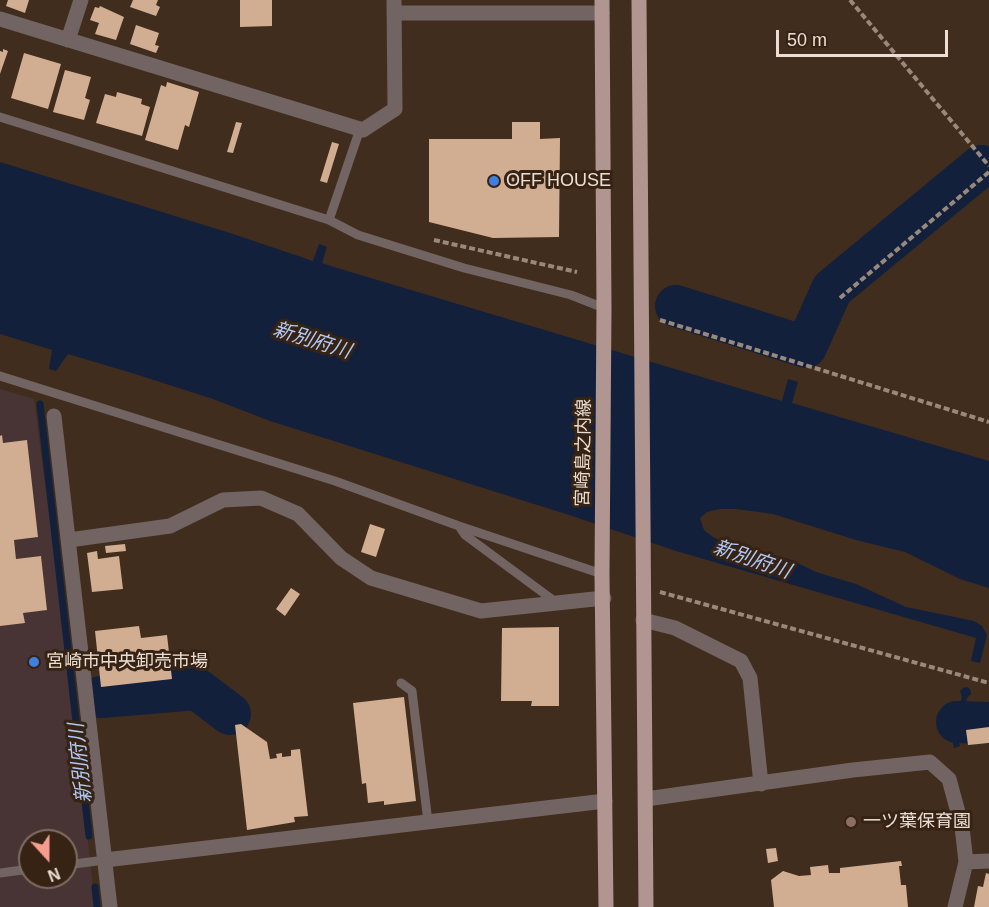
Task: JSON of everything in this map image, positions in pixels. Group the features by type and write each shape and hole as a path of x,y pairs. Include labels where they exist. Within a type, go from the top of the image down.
{"main road":[{"path":"639,0 646,907"},
{"name":"宮崎島之内線","path":"602,7 604,308 602,574 606,907"}],"street":[{"path":"68,40 81,0"},
{"path":"0,19 363,130 395,109 394,6 602,7"},
{"path":"54,416 110,907"},
{"path":"69,540 170,526 224,500 261,498 298,514 341,558 371,578 481,611 604,598"},
{"path":"643,620 675,628 741,661 750,678 761,784"},
{"path":"646,799 853,770 930,762 949,779 962,827 966,862 956,907"},
{"path":"105,860 605,801"},
{"path":"966,862 989,861"}],"lane":[{"path":"0,117 330,220 358,235 464,268 571,295 604,308"},
{"path":"330,220 360,129"},
{"path":"0,376 335,481 602,574"},
{"path":"459,526 465,535 557,603"},
{"path":"401,683 412,691 428,822"},
{"path":"78,863 105,860"},
{"path":"0,873 18,871"}],"path":[{"path":"850,0 989,166"},
{"path":"840,298 989,172"},
{"path":"427,238 578,272"},
{"path":"642,315 989,422"},
{"path":"643,581 989,683"}],"shaded area":[{"name":"宮崎市中央卸売市場","path":"0,389 34,399 73,699 95,907 0,907 0,626 24,622 23,613 47,609 41,556 16,559 14,540 38,537 2,436 0,436"}],"water":[{"path":"0,162 313,261 319,244 327,247 322,263 782,401 788,379 795,381 798,382 792,403 989,461 989,588 960,579 905,552 856,540 773,514 720,509 707,512 700,518 704,530 727,544 789,559 816,572 856,584 906,607 974,621 982,626 987,635 980,663 971,661 976,638 676,551 270,421 213,399 68,354 56,371 49,369 52,350 0,334"},
{"path":"967,687 971,694 967,698 956,734 960,746 954,748 951,734 962,697 960,691"}],"building":[{"path":"8,0 29,0 25,13 6,6"},
{"path":"133,0 158,0 156,5 160,7 156,16 130,7"},
{"path":"240,0 272,0 272,26 240,27"},
{"path":"100,6 124,17 116,40 95,34 99,23 90,20 95,7"},
{"path":"136,25 159,33 155,45 159,46 156,53 130,44"},
{"path":"3,49 8,51 0,74 0,51 3,52"},
{"path":"24,53 61,64 48,109 11,98"},
{"path":"65,70 91,77 85,98 90,100 84,120 53,112"},
{"path":"167,82 199,92 189,127 185,125 178,150 145,140 161,85 166,87"},
{"path":"117,92 142,99 141,104 150,107 142,136 96,123 105,94 116,97"},
{"path":"236,122 242,123 233,153 227,152"},
{"name":"OFF HOUSE","path":"512,122 540,122 540,139 560,138 559,237 493,238 429,222 429,139 512,139"},
{"path":"332,142 339,144 327,183 320,181"},
{"path":"2,435 3,443 27,440 38,537 14,540 16,559 41,556 47,610 23,613 25,623 0,626 0,436"},
{"path":"370,524 385,529 376,557 361,552"},
{"path":"125,544 126,551 106,553 105,546"},
{"path":"97,551 98,559 119,556 123,589 92,592 87,553"},
{"path":"291,588 300,594 285,616 276,609"},
{"path":"139,626 141,638 167,635 172,679 101,687 95,631"},
{"path":"559,627 559,706 531,706 532,701 501,701 502,628"},
{"path":"404,697 416,801 384,805 384,801 368,803 366,783 362,784 353,703"},
{"path":"241,724 267,742 270,759 277,758 276,754 282,753 282,757 291,756 291,750 300,749 308,816 294,817 295,822 247,830 235,725"},
{"path":"989,727 989,743 968,745 966,730"},
{"path":"776,848 778,861 768,863 766,849"},
{"path":"901,861 902,866 899,866 901,885 906,885 908,907 774,907 771,880 783,871 799,876 811,875 810,867 828,865 829,873 840,873 840,868"},
{"path":"986,873 989,874 989,907 974,907 978,886 983,887"}],"waterway":[{"name":"新別府川","path":"676,306 806,347 832,289 981,166"},
{"name":"新別府川","path":"40,404 89,836"},
{"name":"新別府川","path":"101,697 197,689 230,714"},
{"name":"新別府川","path":"957,722 989,723"},
{"name":"新別府川","path":"95,887 97,907"}],"place":[{"name":"OFF HOUSE","path":"494,181"},
{"name":"宮崎市中央卸売市場","path":"34,662"},
{"name":"一ツ葉保育園","path":"851,822"}]}
